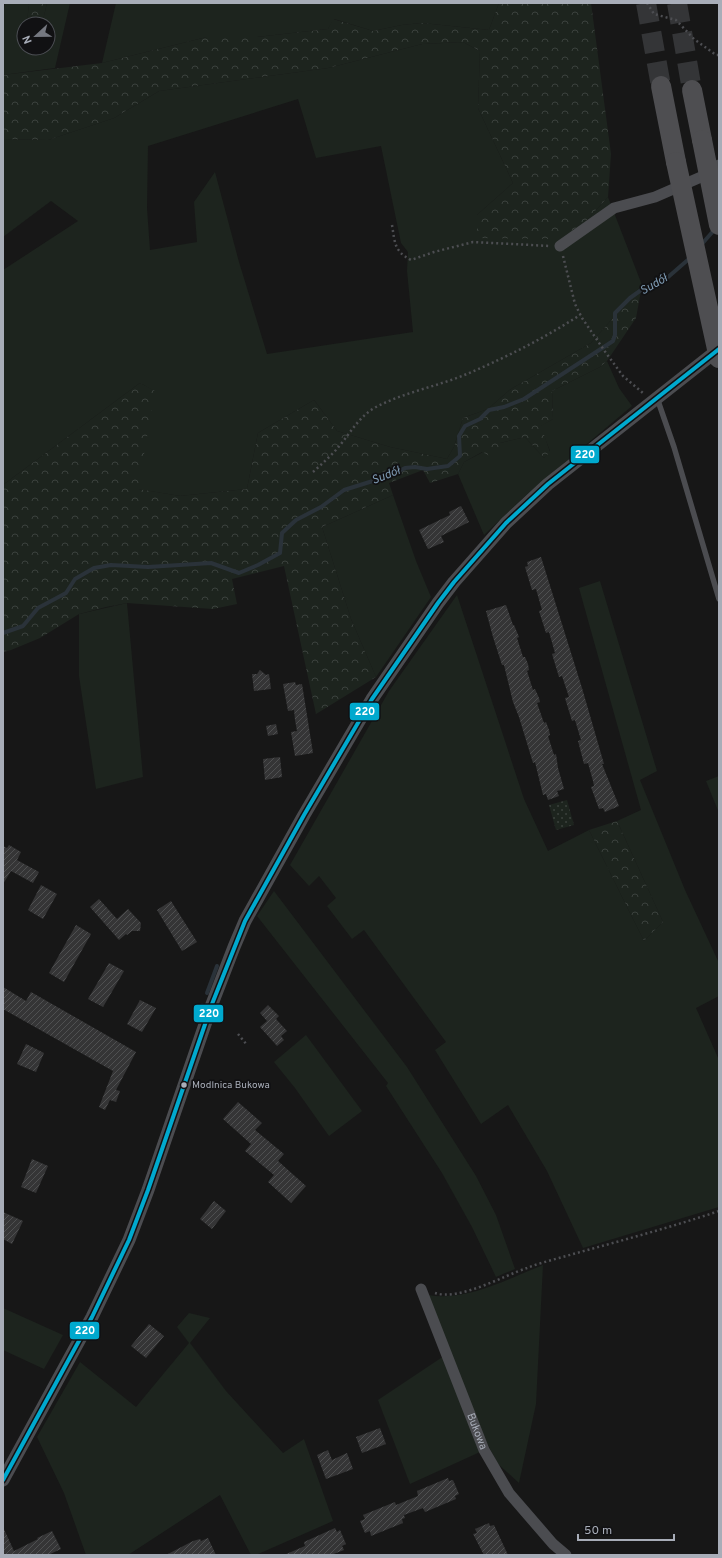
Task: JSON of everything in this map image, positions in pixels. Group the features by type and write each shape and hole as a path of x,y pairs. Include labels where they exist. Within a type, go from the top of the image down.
{"highway":[{"path":"660,86 719,358"},
{"path":"692,90 719,225"}],"street":[{"path":"560,246 614,208 655,197 700,177 719,165"},
{"path":"3,1480 89,1324 129,1240 148,1190 213,1001 245,921 296,829 372,699 438,603 454,582 506,522 548,484 719,349"},
{"name":"Bukowa","path":"421,1289 484,1450 509,1493 553,1544 566,1555"}],"lane":[{"path":"655,400 674,447 719,599"}],"path":[{"path":"647,3 654,14 676,20 694,39 716,55 719,55"},
{"path":"392,225 395,243 400,254 411,260 434,252 473,242 560,246 566,264 575,304 580,315 604,352 623,376 655,400"},
{"path":"313,472 328,460 361,418 376,407 408,394 461,376 503,358 551,334 580,315"},
{"path":"238,1034 247,1045"},
{"path":"421,1289 439,1295 452,1294 473,1289 527,1268 671,1228 719,1212"}],"green space":[{"path":"5,3 29,3 28,16 16,16 16,56 56,56 56,16 44,16 47,3 70,3 55,68 3,75 3,14"},
{"path":"29,3 47,3 44,16 28,16"},
{"path":"116,3 499,3 489,30 422,23 402,25 373,31 334,19 328,29 257,37 207,37 102,63"},
{"path":"499,3 591,3 611,154 608,197 582,225 555,239 477,238 477,215 513,183 478,108 480,51 463,42 422,44 328,68 159,91 114,118 48,140 3,139 3,75 102,63 207,37 257,37 328,29 333,19 373,31 402,25 422,23 489,30"},
{"path":"463,42 480,51 478,108 513,183 477,215 582,225 608,197 642,285 591,343 511,389 488,409 463,418 454,447 447,459 390,447 337,431 314,400 258,433 247,489 180,496 137,489 154,391 140,383 3,485 3,270 78,221 51,201 3,237 3,139 48,140 114,118 159,91 328,68 422,44","holes":["298,99 316,158 381,146 401,243 408,252 407,271 413,332 267,354 239,262 215,172 194,202 197,242 150,250 147,208 148,146"]},
{"path":"642,285 636,318 607,361 600,367 552,391 553,419 541,426 550,452 544,458 525,437 500,443 502,454 496,459 482,452 464,462 458,474 430,483 423,470 389,483 393,495 322,527 351,619 376,677 316,714 284,566 232,579 237,604 213,609 127,603 106,607 79,614 40,638 3,652 3,485 140,383 155,391 138,489 180,496 247,489 258,433 314,400 337,431 390,447 447,459 454,447 463,418 488,409 511,389 591,343"},
{"path":"607,361 619,388 632,406 524,497 484,535 458,474 464,462 500,443 525,437 544,458 550,451 540,426 553,419 552,391 600,367"},
{"path":"393,495 416,561 431,597 376,677 351,619 322,527"},
{"path":"600,581 657,771 640,780 685,890 719,963 719,996 696,1008 719,1060 719,1207 583,1248 547,1171 508,1105 481,1124 435,1050 446,1042 364,930 352,939 327,906 336,898 319,876 309,886 290,865 389,691 457,595 524,799 548,851 589,830 644,941 663,922 617,821 641,810 579,588"},
{"path":"127,603 143,777 96,789 79,676 79,614"},
{"path":"719,776 719,813 706,781"},
{"path":"567,800 574,825 556,830 549,805"},
{"path":"617,821 663,922 644,941 589,830"},
{"path":"274,891 407,1067 476,1176 496,1215 515,1269 496,1277 472,1227 442,1173 386,1086 388,1083 257,916"},
{"path":"306,1035 362,1111 329,1136 295,1088 274,1062"},
{"path":"543,1265 536,1404 519,1483 498,1464 482,1434 428,1295 443,1296 472,1292 487,1288"},
{"path":"3,1308 63,1335 44,1369 3,1350"},
{"path":"189,1313 210,1318 190,1343 226,1391 283,1453 304,1439 333,1521 256,1555 251,1555 220,1495 128,1555 86,1555 64,1493 37,1437 80,1362 136,1407 189,1343 177,1327"},
{"path":"444,1356 480,1452 410,1484 378,1400"}],"building":[{"path":"461,506 469,522 441,536 444,542 428,549 419,530 450,515 449,512"},
{"path":"541,557 582,688 604,764 602,764 619,806 605,812 603,808 599,809 591,787 594,786 588,763 584,764 578,741 581,740 575,720 572,721 565,698 569,697 562,676 559,677 552,654 555,653 549,632 546,633 539,611 542,610 536,589 532,590 525,567 528,566 527,562"},
{"path":"506,605 519,637 517,638 523,657 525,657 528,664 529,670 527,671 533,690 535,689 539,698 540,702 537,703 544,723 546,722 549,730 550,735 548,736 554,755 556,754 564,789 557,791 559,796 548,800 546,794 543,795 535,762 533,763 513,702 504,665 502,665 486,611"},
{"path":"260,670 266,675 269,674 271,689 254,691 252,674 257,674"},
{"path":"295,682 296,685 302,684 313,753 295,756 291,732 297,731 294,710 288,711 283,684"},
{"path":"276,724 278,734 268,736 266,726"},
{"path":"280,757 282,777 265,780 263,759"},
{"path":"9,845 21,852 17,860 39,872 33,883 11,871 3,884 3,846 7,848"},
{"path":"41,885 57,894 43,919 28,910"},
{"path":"99,899 117,919 128,909 141,923 140,931 132,931 119,940 90,907"},
{"path":"171,901 197,942 182,951 157,910"},
{"path":"76,925 91,934 64,982 49,973"},
{"path":"109,963 124,971 103,1007 88,999"},
{"path":"3,987 26,1001 31,992 136,1052 116,1090 120,1091 116,1102 110,1100 105,1110 99,1107 113,1071 3,1009"},
{"path":"140,1000 156,1008 142,1032 127,1024"},
{"path":"268,1005 279,1016 276,1019 287,1031 281,1036 284,1040 277,1046 260,1027 267,1021 260,1013"},
{"path":"26,1044 44,1053 36,1072 17,1064"},
{"path":"238,1102 262,1123 255,1130 284,1154 278,1161 306,1186 291,1203 268,1182 274,1175 245,1151 251,1144 223,1119"},
{"path":"32,1159 48,1166 36,1193 21,1187"},
{"path":"214,1201 226,1211 212,1229 200,1219"},
{"path":"3,1212 23,1221 12,1244 3,1239"},
{"path":"149,1324 164,1336 146,1358 131,1346"},
{"path":"380,1428 386,1444 362,1453 356,1437"},
{"path":"328,1450 332,1460 347,1453 353,1469 326,1479 317,1455"},
{"path":"448,1478 449,1481 453,1480 459,1494 455,1496 456,1499 425,1512 423,1508 404,1515 405,1518 402,1519 403,1523 371,1536 370,1531 365,1533 360,1521 365,1519 363,1515 395,1502 396,1505 418,1496 417,1491"},
{"path":"489,1523 490,1526 494,1525 508,1555 484,1555 473,1534 477,1533 475,1529"},
{"path":"3,1527 14,1551 52,1531 61,1549 48,1555 3,1555"},
{"path":"335,1528 337,1532 340,1530 346,1544 342,1546 344,1550 331,1555 284,1555 305,1546 304,1542"},
{"path":"208,1538 216,1555 166,1555 193,1541 200,1539 201,1541"}],"waterway":[{"name":"Sudół","path":"701,245 715,229"},
{"name":"Sudół","path":"3,633 23,626 38,608 66,593 75,579 94,568 111,565 148,567 211,563 239,573 280,553 282,533 296,520 321,507 344,490 392,475 405,468 415,467 427,469 448,466 460,456 459,436 465,426 480,419 489,410 504,407 524,399 613,341 615,335 615,313 630,298 644,288 667,278 690,258"},
{"path":"207,993 217,966"},
{"path":"201,1011 202,1005"}],"tunnel":[{"path":"646,3 661,86"},
{"path":"677,3 692,90"}],"transit line":[{"name":"220","path":"3,1480 92,1317 129,1240 148,1190 212,1004 245,921 304,815 372,699 438,603 454,582 506,523 548,484 719,349"}],"place":[{"name":"Modlnica Bukowa","path":"184,1085"}]}
